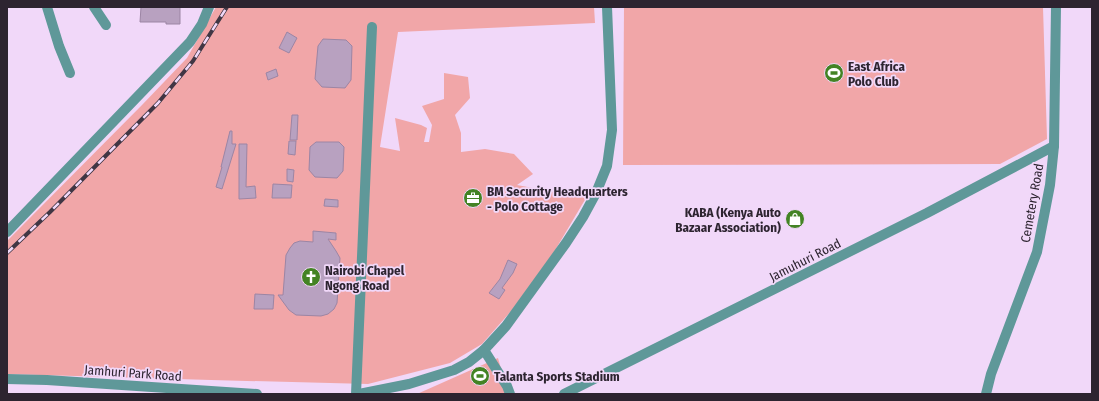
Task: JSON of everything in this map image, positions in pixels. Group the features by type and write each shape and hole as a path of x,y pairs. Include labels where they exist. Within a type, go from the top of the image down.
{"street":[{"path":"47,7 60,50 70,73"},
{"path":"94,7 106,25"},
{"path":"7,232 190,42 202,24 209,7"},
{"path":"359,394 409,384 454,370 468,362 484,350 506,326 566,243 596,193 607,166 612,130 607,7"},
{"name":"Cemetery Road","path":"986,394 1037,252 1050,185 1054,146 1056,7"},
{"path":"356,394 372,27"},
{"name":"Jamuhuri Road","path":"564,394 927,213 1054,146"},
{"path":"484,350 507,386 510,394"},
{"name":"Jamhuri Park Road","path":"7,379 47,380 257,394"}],"shaded area":[{"path":"216,7 594,7 595,23 398,32 380,147 400,151 395,118 427,128 424,142 429,142 432,125 422,106 444,99 444,73 468,77 470,98 455,115 461,133 461,152 485,149 514,154 533,174 517,185 586,198 554,252 512,310 482,344 450,363 368,384 7,374 7,241 187,58"},
{"name":"East Africa Polo Club","path":"624,7 1043,7 1047,139 1000,164 623,165"},
{"name":"Talanta Sports Stadium","path":"498,358 508,394 417,394"}],"building":[{"path":"141,7 180,7 180,24 166,24 166,22 140,22"},
{"path":"287,32 297,38 289,53 279,48"},
{"path":"323,39 346,40 352,46 351,80 345,88 322,87 315,79 318,46"},
{"path":"276,69 278,76 268,80 266,73"},
{"path":"292,115 298,115 297,140 290,140"},
{"path":"230,131 232,131 232,144 236,144 222,189 216,187"},
{"path":"289,141 296,141 295,155 288,154"},
{"path":"316,142 339,142 344,147 343,171 337,178 315,177 309,170 310,147"},
{"path":"239,144 247,144 246,187 255,186 256,198 239,199"},
{"path":"287,169 294,170 293,182 287,181"},
{"path":"273,184 292,185 291,198 272,198"},
{"path":"325,199 338,200 338,207 324,206"},
{"name":"Nairobi Chapel Ngong Road","path":"313,231 336,233 336,240 328,239 340,258 337,303 334,309 328,314 321,316 296,315 289,310 278,295 283,295 286,255 294,243 300,241 313,242"},
{"path":"508,260 517,264 513,273 502,288 505,290 499,299 489,293 500,279"},
{"path":"255,294 274,295 273,309 254,309"}],"railway":[{"path":"7,253 50,212 158,103 193,61 227,7"}],"place":[{"name":"East Africa Polo Club","path":"834,73"},
{"name":"BM Security Headquarters - Polo Cottage","path":"473,198"},
{"name":"KABA (Kenya Auto Bazaar Association)","path":"795,219"},
{"name":"Nairobi Chapel Ngong Road","path":"311,277"},
{"name":"Talanta Sports Stadium","path":"480,376"}]}
